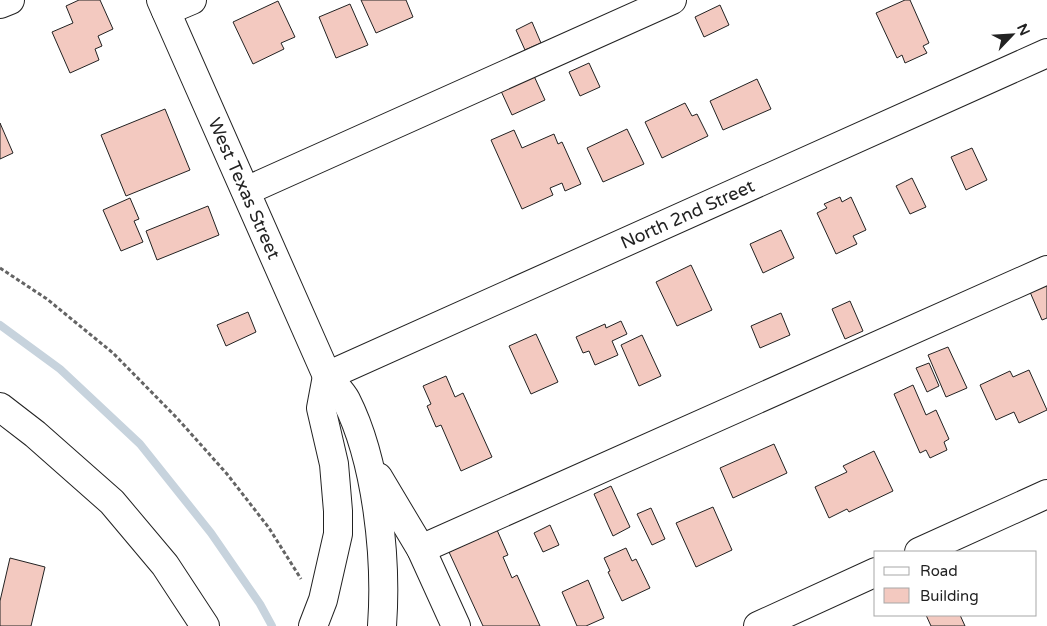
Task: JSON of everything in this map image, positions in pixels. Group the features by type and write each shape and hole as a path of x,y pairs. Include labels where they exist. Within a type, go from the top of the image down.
{"street":[{"path":"0,4 10,0"},
{"path":"163,6 192,0"},
{"path":"246,191 672,0"},
{"name":"West Texas Street","path":"163,6 327,376 346,399 358,429 367,459 376,503 381,544 383,561 382,626"},
{"name":"North 2nd Street","path":"327,376 1047,53"},
{"path":"421,549 1047,270"},
{"path":"316,625 338,534 334,464 321,408 327,376"},
{"path":"0,407 35,434 112,502 165,565 205,626"},
{"path":"367,459 421,549 456,626"},
{"path":"922,551 1047,494"},
{"path":"758,626 874,573"}],"path":[{"path":"0,268 47,299 113,353 177,418 227,474 263,520 303,583"}],"building":[{"path":"79,0 100,0 113,29 98,36 102,46 95,49 99,60 70,73 52,32 73,23 66,6"},
{"path":"361,0 406,0 413,17 376,33"},
{"path":"905,0 910,0 929,43 923,46 927,53 905,63 902,55 897,58 876,13"},
{"path":"278,1 295,37 281,43 284,49 253,64 233,22"},
{"path":"350,4 368,45 336,58 319,17"},
{"path":"720,5 729,25 704,37 695,17"},
{"path":"532,22 541,43 525,50 516,30"},
{"path":"589,63 600,87 580,96 569,72"},
{"path":"534,76 545,100 512,115 501,91"},
{"path":"757,79 771,109 723,130 710,101"},
{"path":"685,103 692,116 697,114 708,136 662,158 645,122"},
{"path":"165,109 190,170 126,196 101,135"},
{"path":"0,123 13,153 0,159"},
{"path":"627,129 644,164 603,182 587,148"},
{"path":"514,130 522,148 554,134 558,144 562,142 581,184 565,191 562,183 550,188 553,195 522,209 491,140"},
{"path":"972,148 987,180 966,190 951,157"},
{"path":"912,178 926,207 910,214 896,186"},
{"path":"840,197 842,202 851,197 866,230 853,236 857,244 836,254 817,213 827,208 824,204"},
{"path":"130,198 139,219 134,221 143,242 121,251 103,210"},
{"path":"208,206 219,235 157,260 146,231"},
{"path":"781,230 794,258 763,273 750,244"},
{"path":"691,265 712,310 677,326 656,282"},
{"path":"1047,284 1047,318 1042,320 1030,292"},
{"path":"850,301 863,331 845,339 832,309"},
{"path":"248,312 256,332 226,346 217,325"},
{"path":"781,313 790,335 760,348 751,326"},
{"path":"621,321 627,334 612,341 618,355 595,365 589,351 583,353 576,337 605,324 606,328"},
{"path":"536,334 558,382 531,394 509,346"},
{"path":"642,335 661,376 639,386 621,345"},
{"path":"948,347 967,388 946,397 928,355"},
{"path":"929,363 939,386 927,392 916,368"},
{"path":"1029,370 1047,410 1019,423 1014,412 996,420 980,385 1010,371 1013,377"},
{"path":"446,376 455,397 463,393 492,457 461,471 441,425 436,427 427,406 431,404 423,386"},
{"path":"913,385 926,415 936,410 949,439 944,442 947,450 930,458 926,450 920,453 894,394"},
{"path":"774,444 787,473 733,498 720,468"},
{"path":"874,451 893,491 849,512 847,509 829,518 815,487 847,472 843,466"},
{"path":"611,486 630,527 613,536 594,494"},
{"path":"713,507 732,550 696,567 676,523"},
{"path":"651,508 665,539 652,545 637,514"},
{"path":"550,525 559,545 543,552 534,533"},
{"path":"497,530 508,555 503,557 512,578 517,575 540,626 483,626 449,552"},
{"path":"626,548 632,561 636,559 650,588 622,601 608,572 610,571 604,558"},
{"path":"10,558 45,567 31,626 0,626 0,601"},
{"path":"588,580 604,618 586,626 577,626 562,592"},
{"path":"926,616 960,616 965,626 931,626"}],"waterway":[{"path":"0,325 60,369 140,444 211,533 260,604 272,626"}]}
